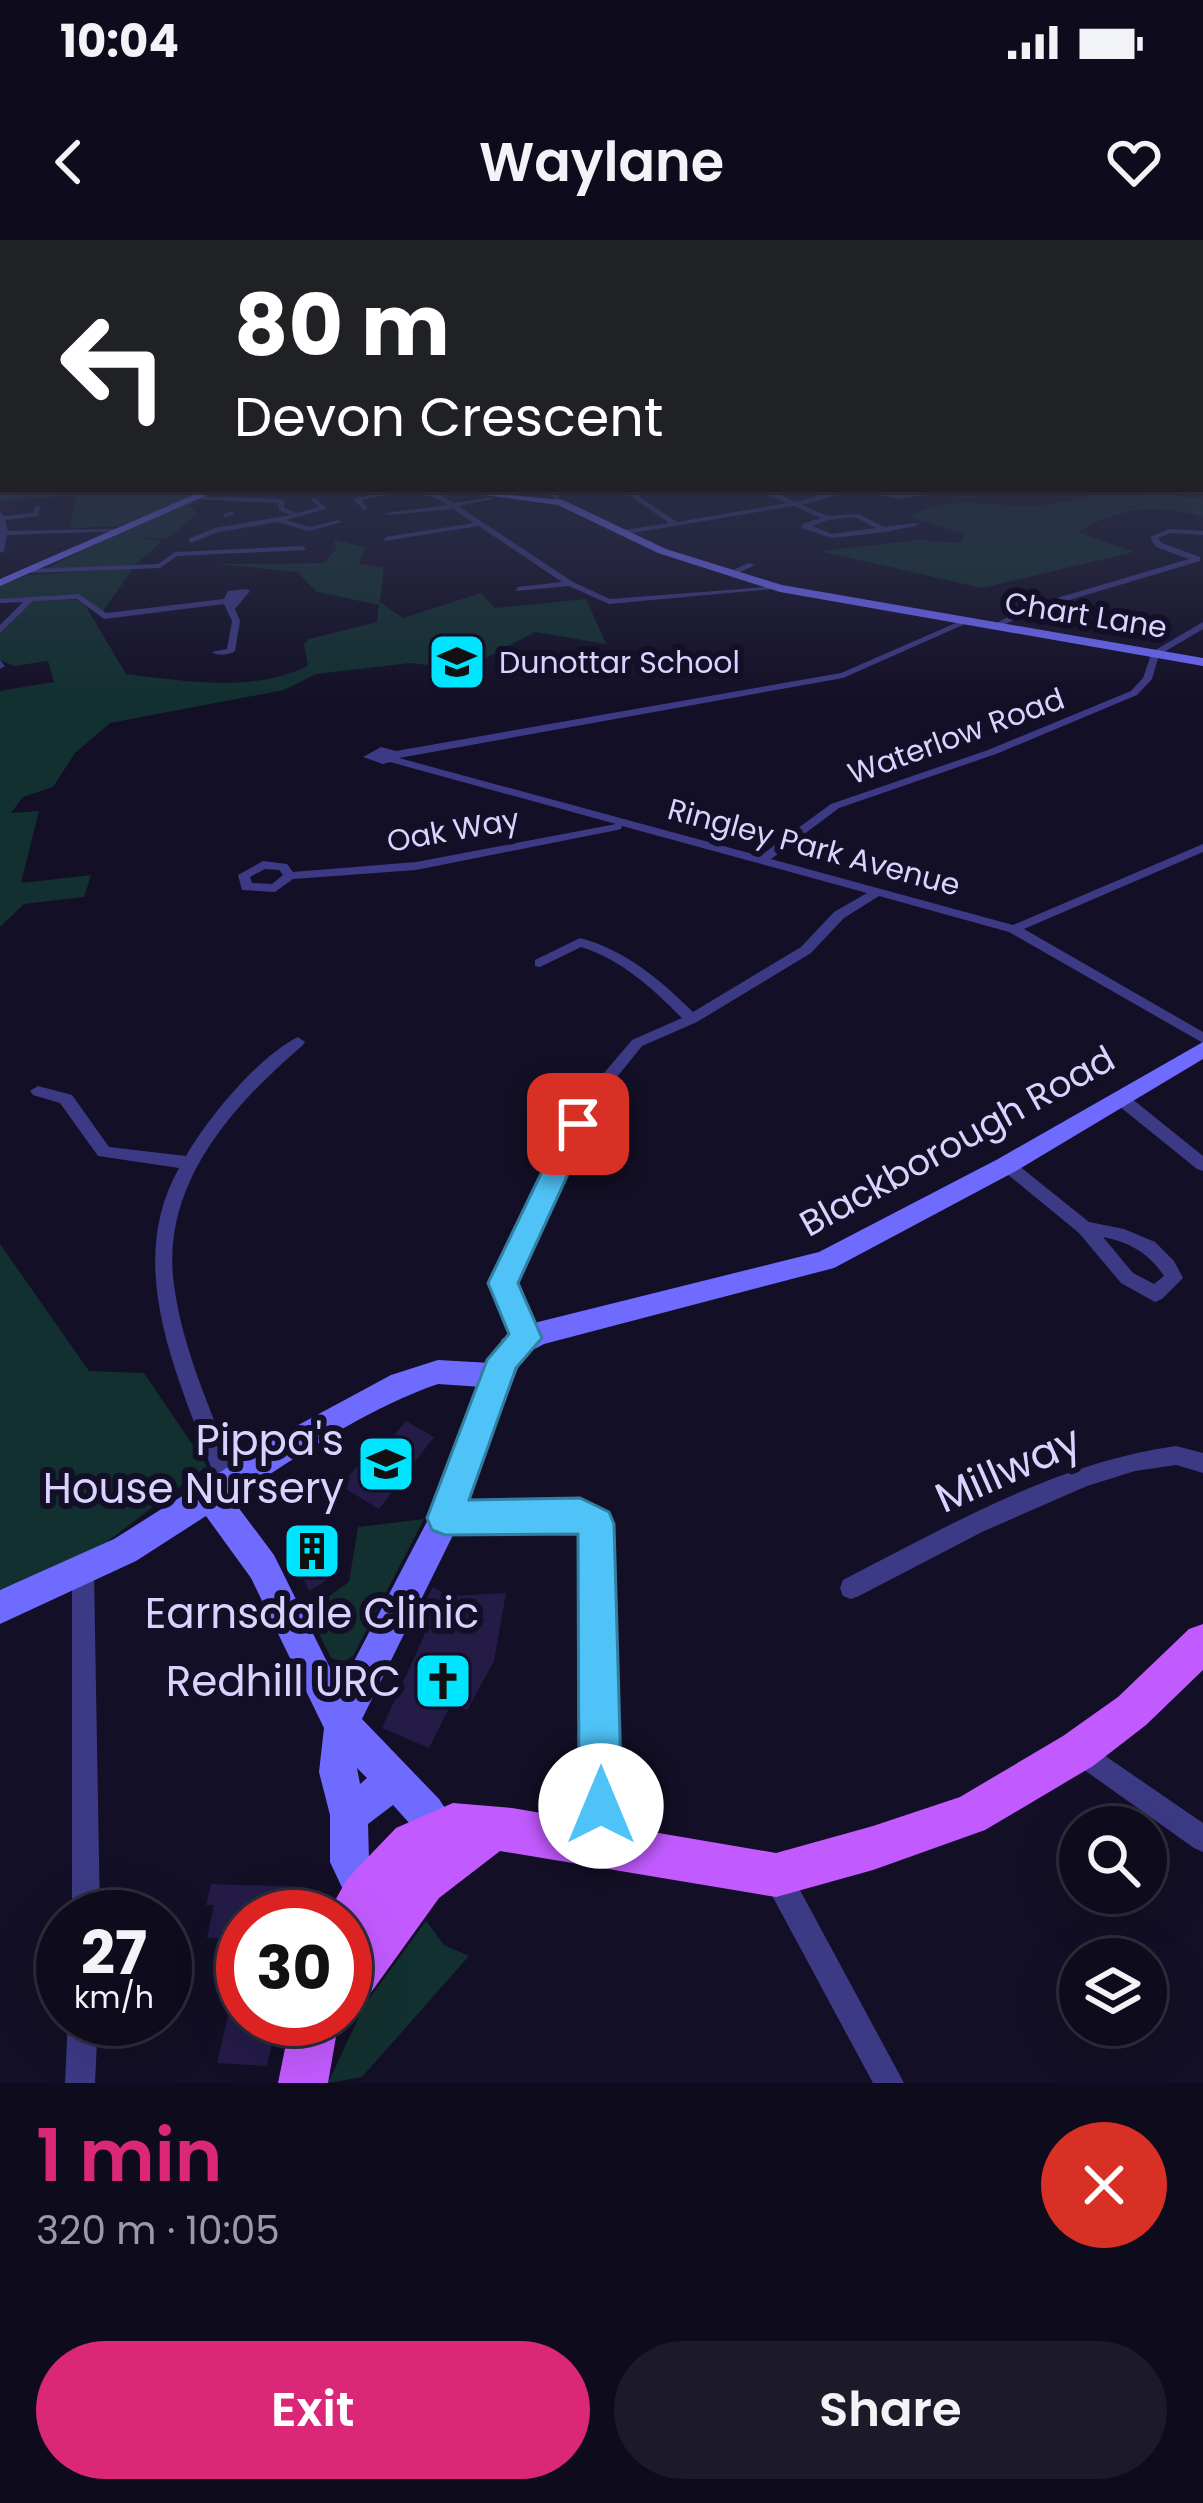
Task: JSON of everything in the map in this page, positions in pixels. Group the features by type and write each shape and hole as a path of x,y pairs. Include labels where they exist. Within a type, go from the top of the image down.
{"main road":[{"path":"383,1902 411,1843 440,1829 492,1830 598,1844 776,1875 970,1815 1078,1750 1132,1711 1203,1643"},
{"path":"383,1902 492,1830"}],"street":[{"path":"5,532 0,551 20,551"},
{"path":"0,583 112,532"},
{"path":"191,541 203,532"},
{"path":"386,539 425,532"},
{"path":"493,532 590,596 630,603 780,588"},
{"path":"620,533 625,532"},
{"path":"821,532 831,536 868,532"},
{"path":"1167,532 1154,537 1159,545 1200,560"},
{"name":"Chart Lane","path":"620,533 780,588 961,624 1203,662"},
{"path":"404,535 423,550"},
{"path":"31,572 160,566 183,554 303,548"},
{"path":"992,626 1033,608 1200,560"},
{"path":"729,574 751,565"},
{"path":"518,589 570,584"},
{"path":"0,601 79,596 104,616 230,604 235,651 216,652"},
{"path":"0,630 31,599"},
{"name":"Ringley Park Avenue","path":"961,624 843,675 392,756 624,826 704,840 1014,929 1203,1038"},
{"name":"Waterlow Road","path":"763,859 836,806 992,752 1134,693 1147,679 1156,654 1203,625"},
{"name":"Oak Way","path":"290,877 416,866 624,826"},
{"path":"1014,929 1203,848"},
{"path":"298,1042 242,1093 190,1163 170,1209 163,1243 164,1284 220,1492 260,1561 326,1700 343,1719 373,1764 440,1829 383,1902 350,1862 349,1815 338,1772 343,1719 445,1518 496,1376 512,1347 526,1338 503,1283 557,1159 598,1090 637,1043 692,1019 806,950 838,915 879,891"},
{"path":"540,963 580,942 604,948 638,966 692,1019"},
{"name":"Blackborough Road","path":"526,1338 825,1261 1007,1166 1203,1049"},
{"path":"38,1091 66,1099 104,1153 190,1163"},
{"path":"1120,1098 1203,1165"},
{"path":"1007,1166 1085,1228 1127,1278 1155,1294 1174,1278 1169,1266 1131,1236 1085,1228"},
{"path":"0,1606 83,1573 339,1415 418,1377 438,1372 496,1376"},
{"name":"Millway","path":"851,1588 1108,1466 1160,1452 1195,1456 1203,1463"},
{"path":"445,1518 580,1516 596,1524 598,1844"},
{"path":"83,1573 86,1890"},
{"path":"1078,1750 1203,1839"},
{"path":"349,1815 393,1782"},
{"path":"776,1875 889,2083"},
{"path":"80,2083 81,2046"}],"green space":[{"path":"121,532 175,532 166,539 138,537 162,541 135,565 43,570"},
{"path":"959,532 1078,532 1134,552 982,588 820,551 919,540 960,543 965,534"},
{"path":"333,539 366,548 359,564 384,567 380,602 403,618 481,593 495,608 586,599 606,644 535,632 465,669 410,663 316,674 284,690 110,723 75,753 53,787 23,797 11,813 39,811 21,883 91,875 84,897 24,904 0,927 0,691 54,682 48,661 14,666 0,660 0,633 33,600 82,600 126,674 218,683 286,674 308,666 304,644 309,639 377,622 379,605 317,592 297,572 218,564 324,563 337,548"},
{"path":"133,568 102,613 81,595 0,600 0,585 28,575"},
{"path":"0,1244 89,1371 144,1373 207,1466 74,1567 0,1589"},
{"path":"424,1519 353,1656 343,1662 331,1658 308,1611 349,1582 358,1527"},
{"path":"426,1921 444,1945 469,1956 362,2077 328,2083 345,2046 372,2046 372,1995"}],"building":[{"name":"Pippa's House Nursery","path":"406,1421 434,1437 379,1509 341,1486 379,1439 387,1444"},
{"name":"Earnsdale Clinic","path":"330,1532 332,1577 309,1591 295,1562 294,1539"},
{"name":"Redhill URC","path":"433,1587 449,1596 506,1593 494,1661 467,1710 452,1702 429,1748 382,1728 424,1636 420,1612"},
{"path":"211,1884 306,1887 216,1890 216,1938 207,1938 214,1905 206,1905"},
{"path":"221,2046 271,2046 267,2066 217,2063"}],"place":[{"name":"Dunottar School","path":"457,662"},
{"name":"Pippa's House Nursery","path":"386,1464"},
{"name":"Earnsdale Clinic","path":"312,1551"},
{"name":"Redhill URC","path":"443,1681"}],"route":[{"path":"578,1124 557,1159 503,1283 526,1338 503,1360 445,1518 580,1516 596,1524 601,1538 601,1806"}]}
